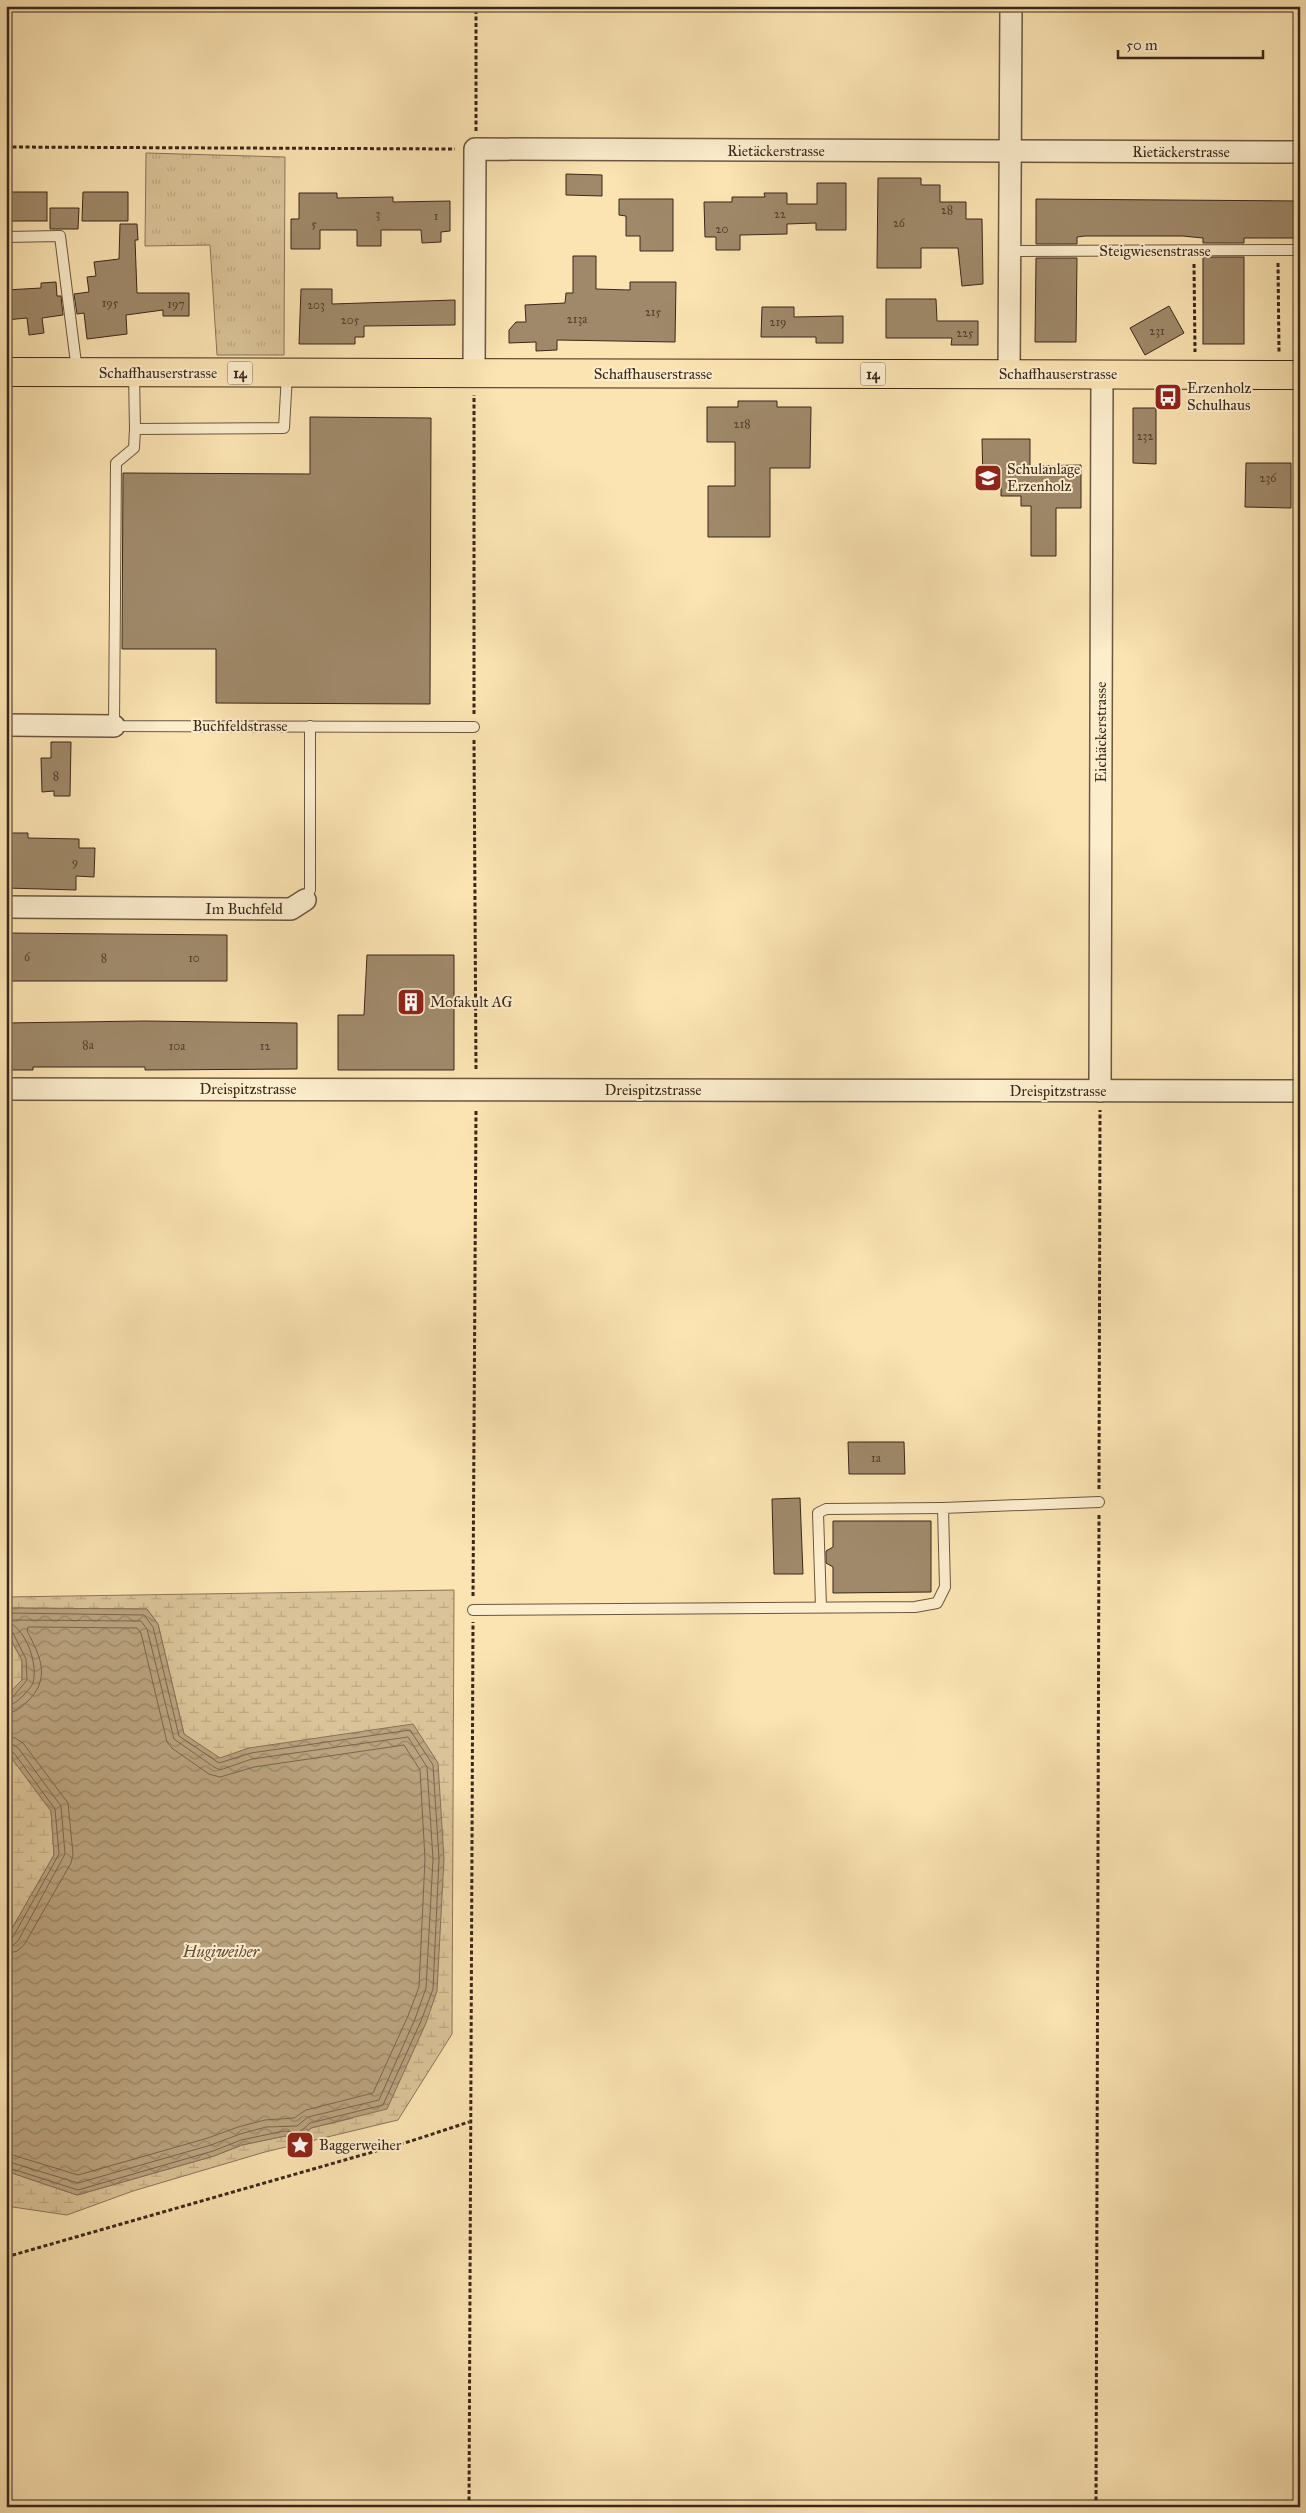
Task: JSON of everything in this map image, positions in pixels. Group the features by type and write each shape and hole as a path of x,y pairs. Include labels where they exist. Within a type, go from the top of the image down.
{"main road":[{"name":"Schaffhauserstrasse","path":"6,372 1102,374 1289,368"}],"street":[{"path":"1009,374 1011,6"},
{"name":"Rietäckerstrasse","path":"476,149 1300,152"},
{"path":"474,373 476,149"},
{"name":"Eichäckerstrasse","path":"1100,1091 1102,374"},
{"name":"Buchfeldstrasse","path":"6,725 114,726"},
{"name":"Im Buchfeld","path":"6,907 291,909 304,900"},
{"name":"Dreispitzstrasse","path":"6,1088 1300,1091"}],"lane":[{"path":"6,237 60,236 77,372"},
{"name":"Steigwiesenstrasse","path":"1010,251 1300,250"},
{"path":"114,726 116,463 134,448 134,373"},
{"path":"135,429 284,428 288,373"},
{"name":"Buchfeldstrasse","path":"114,726 474,727"},
{"name":"Im Buchfeld","path":"304,900 310,890 310,726"},
{"path":"820,1607 818,1513 826,1509 943,1508 1100,1502"},
{"path":"473,1610 915,1607 936,1602 945,1587 943,1508"}],"path":[{"path":"6,147 476,149 476,6"},
{"path":"1278,250 1289,368"},
{"path":"1194,251 1195,361"},
{"path":"1096,2507 1100,1091"},
{"path":"6,2256 412,2141 470,2122 469,2507"}],"green space":[{"path":"146,153 285,157 284,355 217,355 210,245 145,246"},
{"path":"454,1590 452,2034 398,2120 265,2152 133,2191 67,2215 6,2206 6,2171 77,2195 214,2156 242,2145 285,2136 302,2138 311,2128 353,2118 249,1748 220,1759 184,1734 158,1624 147,1609 6,1608 6,1597"},
{"path":"6,1631 22,1660 22,1681 6,1696"},
{"path":"6,1756 10,1756 51,1811 54,1855 6,1939"}],"water":[{"name":"Hugiweiher","path":"6,1608 147,1609 158,1624 184,1734 220,1758 249,1748 413,1724 438,1763 444,1859 437,1991 426,2023 387,2109 311,2128 302,2138 285,2136 242,2145 214,2156 77,2195 6,2171 6,1939 54,1855 51,1811 10,1756 6,1756 6,1696 22,1680 22,1660 6,1631"}],"building":[{"path":"566,174 602,175 602,196 566,195"},
{"path":"878,178 921,178 921,185 940,185 940,202 966,202 966,219 982,219 983,284 962,286 958,248 921,248 921,268 877,268"},
{"path":"817,183 846,183 846,230 816,230 816,223 787,224 787,234 740,235 740,250 716,250 716,237 705,237 704,202 732,202 732,197 765,197 764,193 787,193 787,204 817,204"},
{"path":"6,192 47,192 47,221 6,221"},
{"path":"83,192 128,192 128,221 82,221"},
{"path":"299,193 337,193 337,198 393,197 393,202 450,201 450,231 441,232 441,242 422,243 421,230 381,230 381,246 357,246 357,230 320,230 320,249 291,249 291,219 299,219"},
{"path":"619,199 673,199 673,251 640,251 640,236 626,236 626,216 619,215"},
{"path":"1036,199 1300,201 1300,238 1244,238 1244,243 1203,243 1203,238 1183,236 1085,236 1077,237 1077,244 1036,244"},
{"path":"50,208 79,208 78,229 50,229"},
{"path":"120,224 137,224 138,240 135,240 137,293 189,293 189,316 163,316 163,310 126,315 127,334 87,339 84,313 77,314 74,294 89,292 87,277 96,276 94,262 119,259"},
{"path":"573,256 596,256 596,289 630,290 630,282 676,282 675,342 557,340 557,350 536,351 536,342 509,343 509,330 516,322 526,322 525,305 565,303 566,293 573,293"},
{"path":"1203,257 1244,257 1244,344 1203,344"},
{"path":"1036,258 1077,258 1076,342 1035,342"},
{"path":"56,282 57,296 61,296 63,315 42,318 44,333 29,335 27,318 6,320 6,290 41,288 41,283"},
{"path":"301,289 332,289 332,304 455,300 455,325 364,326 364,337 355,337 355,344 299,344"},
{"path":"886,299 936,299 937,321 978,321 978,345 951,345 952,338 886,338"},
{"path":"1169,306 1184,333 1145,355 1130,328"},
{"path":"762,307 794,307 794,317 843,316 843,343 816,343 816,337 761,337"},
{"path":"738,401 777,401 777,407 811,407 810,468 770,468 770,537 708,537 708,486 735,486 735,442 707,442 707,407 738,407"},
{"path":"1133,408 1156,408 1156,464 1133,463"},
{"path":"310,417 431,418 430,704 216,703 216,649 122,649 123,473 310,474"},
{"path":"982,439 1030,439 1030,466 1081,465 1081,508 1056,508 1056,556 1031,556 1031,506 1021,506 1021,496 1001,496 1001,482 983,483"},
{"path":"1246,463 1291,463 1291,508 1245,507"},
{"path":"51,742 71,742 70,796 54,796 54,791 42,792 41,758 51,758"},
{"path":"11,833 28,833 28,838 79,839 79,848 95,848 94,877 76,876 76,890 6,888 6,845 11,845"},
{"path":"6,933 227,935 227,981 6,981"},
{"name":"Mofakult AG","path":"367,955 454,955 454,1070 338,1070 338,1015 364,1015"},
{"path":"144,1021 297,1023 297,1069 145,1070 145,1067 33,1067 33,1070 6,1070 6,1023"},
{"path":"848,1442 904,1442 905,1474 849,1474"},
{"path":"800,1498 803,1574 774,1574 772,1499"},
{"path":"833,1521 931,1521 931,1592 833,1593 833,1567 826,1563 826,1551 833,1547"}],"place":[{"name":"Erzenholz Schulhaus","path":"1168,397"},
{"name":"Schulanlage Erzenholz","path":"988,478"},
{"name":"Mofakult AG","path":"411,1002"},
{"name":"Baggerweiher","path":"300,2145"}]}
